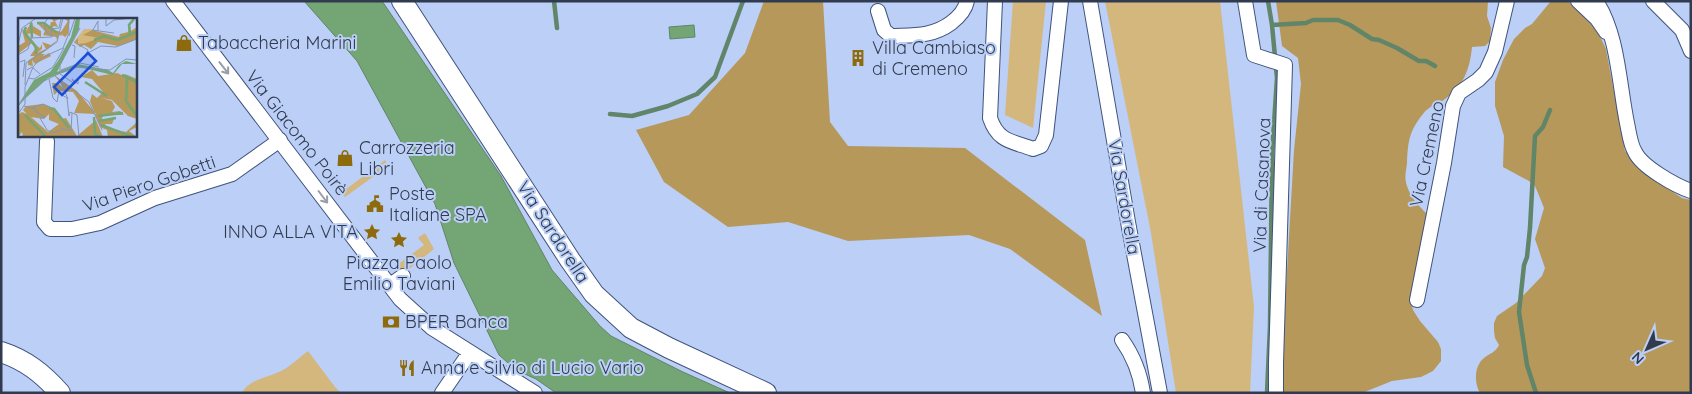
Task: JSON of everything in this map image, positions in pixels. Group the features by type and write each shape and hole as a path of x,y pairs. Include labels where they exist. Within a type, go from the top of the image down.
{"main road":[{"name":"Via Sardorella","path":"402,1 594,294 631,328 669,348 766,393"},
{"path":"1,352 14,356 30,365 48,379 60,393"}],"street":[{"name":"Via Giacomo Poirè","path":"174,1 216,59 280,140 400,299 432,328 535,393"},
{"path":"878,11 884,30 891,36 927,34 937,32 954,20 961,14 967,1"},
{"path":"995,1 990,118 994,128 1001,137 1033,149 1041,146 1046,135 1061,1"},
{"name":"Via Sardorella","path":"1090,1 1160,393"},
{"name":"Via di Casanova","path":"1246,1 1254,55 1285,65 1276,393"},
{"name":"Via Cremeno","path":"1417,300 1444,163 1453,106 1459,93 1486,72 1495,52 1507,1"},
{"path":"1578,1 1596,19 1612,41"},
{"path":"1596,1 1603,12 1612,41 1625,112 1635,152 1654,171 1670,182 1691,191"},
{"path":"1653,1 1682,30 1691,50"},
{"name":"Via Piero Gobetti","path":"47,141 44,222 50,229 72,230 100,223 155,198 232,174 280,140"},
{"path":"390,285 404,276"},
{"path":"1122,340 1132,354 1139,371 1143,393"},
{"path":"442,393 470,352"}],"shaded area":[{"path":"304,1 382,1 501,176 552,270 600,326 611,336 730,393 556,393 536,379 516,370 499,355 454,263 435,204 357,61"},
{"path":"764,1 823,1 830,122 848,146 965,148 1085,240 1102,316 1010,249 969,235 848,241 788,222 728,227 664,182 636,130 689,115 745,53"},
{"path":"1013,1 1046,1 1033,128 1005,115"},
{"path":"1105,1 1220,1 1254,307 1250,393 1176,393 1151,233"},
{"path":"1276,1 1488,1 1487,16 1491,28 1490,41 1485,46 1472,47 1470,62 1465,76 1452,94 1425,111 1412,131 1409,143 1406,183 1413,198 1427,214 1410,298 1413,310 1438,342 1441,349 1441,361 1433,371 1421,377 1392,381 1362,393 1284,393 1283,341 1294,150 1301,84 1298,58 1282,46"},
{"path":"1551,1 1568,1 1597,30 1606,49 1625,151 1647,175 1682,198 1691,200 1691,393 1480,393 1478,389 1476,375 1478,365 1499,345 1494,331 1494,323 1497,316 1516,303 1542,276 1545,268 1535,239 1544,208 1535,186 1503,167 1504,136 1495,106 1495,82 1503,60 1514,39 1532,24"},
{"path":"694,25 695,37 670,39 669,27"},
{"path":"385,160 388,166 345,197 341,193"},
{"path":"425,233 434,249 404,273 397,265 424,245 418,238"},
{"path":"308,351 341,393 242,393 249,384 283,370"}],"waterway":[{"path":"554,1 557,28"},
{"path":"610,114 632,116 668,106 697,94 715,77 743,1"},
{"path":"1267,393 1270,326 1272,154 1277,78 1268,1"},
{"path":"1272,25 1306,23 1313,20 1338,20 1372,39 1379,40 1419,61 1426,61 1435,66"},
{"path":"1536,393 1527,365 1519,312 1530,228 1535,136 1543,127 1550,110"}],"place":[{"name":"Tabaccheria Marini","path":"184,43"},
{"name":"Villa Cambiaso di Cremeno","path":"858,58"},
{"name":"Carrozzeria Libri","path":"345,158"},
{"name":"Poste Italiane SPA","path":"375,204"},
{"name":"INNO ALLA VITA","path":"372,232"},
{"name":"Piazza Paolo Emilio Taviani","path":"399,240"},
{"name":"BPER Banca","path":"391,322"},
{"name":"Anna e Silvio di Lucio Vario","path":"407,368"}]}
